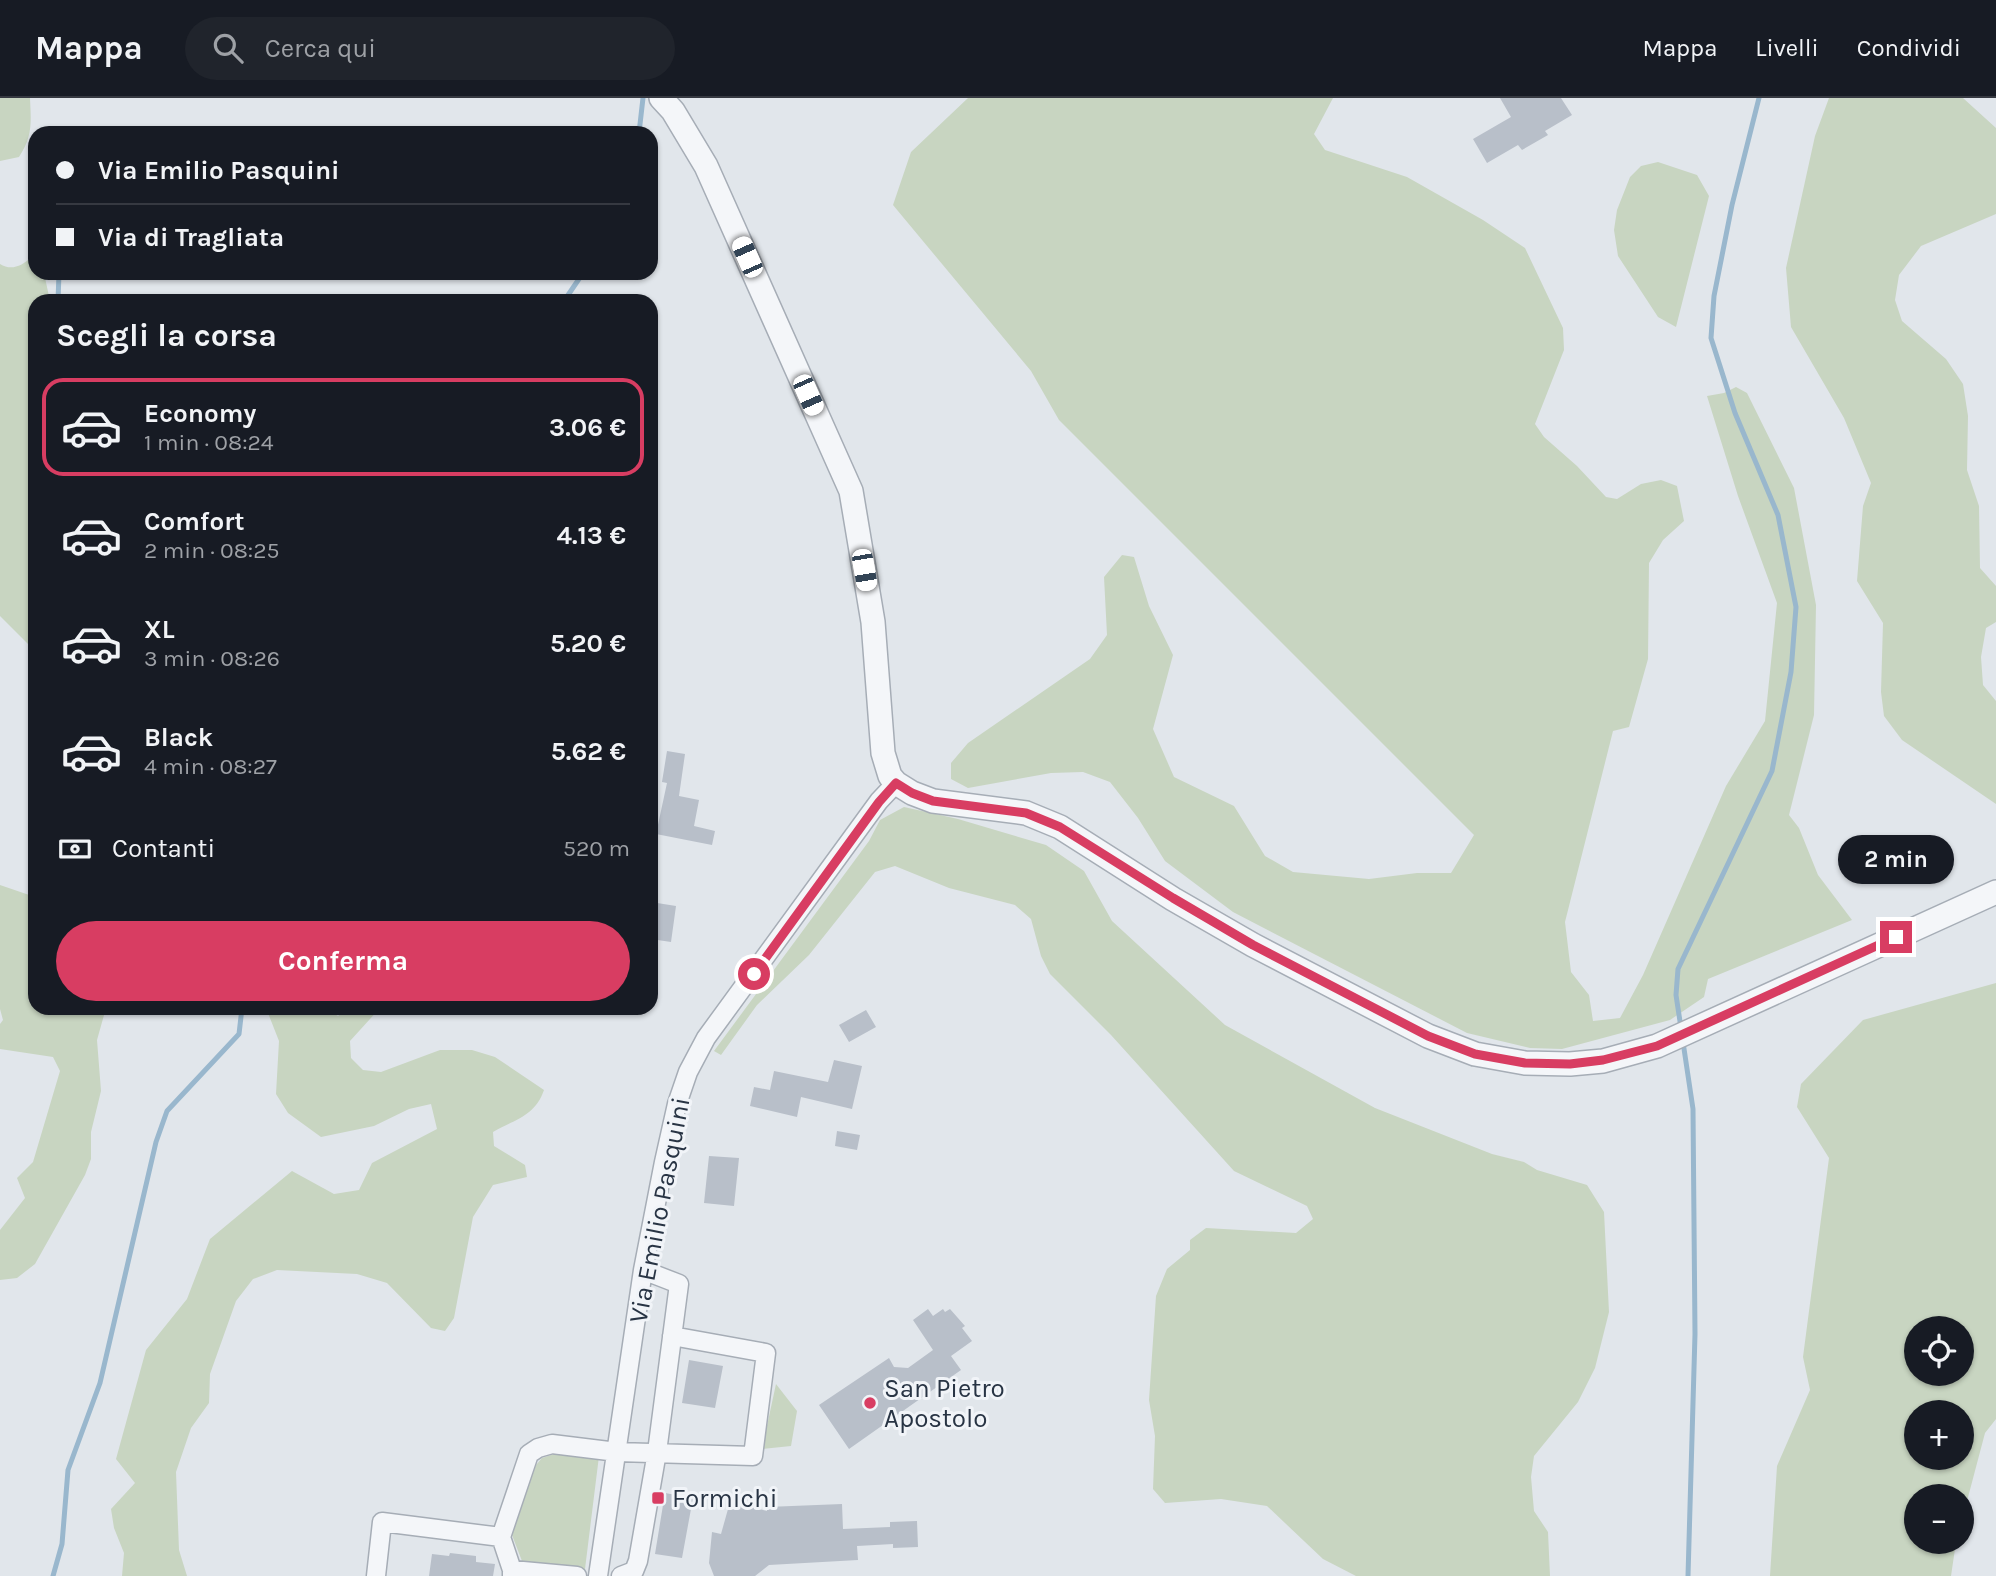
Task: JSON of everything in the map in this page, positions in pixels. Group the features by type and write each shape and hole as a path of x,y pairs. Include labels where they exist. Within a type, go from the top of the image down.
{"street":[{"path":"667,104 706,166 850,491 873,622 883,753 888,772 896,783 912,793 933,801 1026,813 1060,827 1253,945 1417,1030 1475,1054 1525,1063 1570,1064 1603,1060 1657,1046 1996,892"},
{"name":"Via Emilio Pasquini","path":"598,1576 643,1270 677,1104 688,1072 706,1038 879,802 896,783"},
{"path":"621,1576 634,1571 639,1561 657,1452 679,1284 643,1270"},
{"path":"577,1576 512,1573 501,1537 530,1454 538,1448 552,1444 617,1452 752,1456 766,1353 672,1336"},
{"path":"376,1576 383,1522 501,1537"}],"green space":[{"path":"0,98 30,98 30,126 28,126 24,149 19,157 0,161"},
{"path":"968,98 1333,98 1314,134 1325,150 1407,177 1483,220 1525,248 1563,328 1564,350 1535,424 1544,437 1577,466 1606,497 1617,499 1641,484 1661,480 1677,486 1684,521 1663,540 1649,563 1648,659 1629,727 1613,731 1565,922 1571,972 1589,995 1593,1021 1620,1018 1643,975 1726,786 1765,721 1777,603 1738,496 1707,396 1724,393 1736,387 1747,393 1794,488 1816,605 1814,715 1789,815 1799,828 1818,875 1852,920 1708,979 1704,997 1670,1020 1562,1049 1530,1048 1467,1033 1233,912 1165,861 1138,818 1110,782 1083,772 1051,773 968,788 951,779 951,763 968,743 1090,659 1107,635 1104,577 1122,555 1134,557 1149,606 1173,655 1153,729 1174,777 1234,806 1265,856 1293,872 1369,879 1417,873 1451,873 1474,835 1059,420 1031,371 893,205 911,152"},
{"path":"1829,98 1963,98 1996,128 1996,214 1921,246 1899,275 1895,300 1902,321 1946,359 1963,384 1968,416 1967,470 1979,506 1980,568 1996,586 1996,622 1986,628 1981,657 1983,685 1996,701 1996,804 1902,740 1884,716 1881,692 1883,623 1857,581 1863,506 1871,483 1844,418 1791,327 1786,268 1815,136"},
{"path":"1658,162 1697,175 1709,196 1676,327 1658,317 1618,256 1614,230 1617,210 1630,177 1641,166"},
{"path":"28,259 28,280 46,280 48,294 28,294 28,644 0,616 0,264 16,267"},
{"path":"904,807 958,819 1046,845 1084,871 1112,921 1225,1025 1375,1108 1492,1154 1524,1162 1537,1170 1587,1185 1604,1212 1609,1312 1595,1368 1578,1402 1534,1456 1531,1477 1534,1511 1548,1532 1550,1576 1356,1576 1323,1559 1267,1506 1221,1499 1165,1503 1153,1489 1155,1436 1149,1400 1156,1296 1167,1269 1190,1250 1190,1240 1206,1228 1296,1233 1313,1219 1307,1206 1234,1171 1111,1035 1050,974 1041,956 1031,919 1015,905 949,888 895,866 875,872 809,955 757,1005 721,1055 714,1051 869,841 880,820"},
{"path":"0,885 28,895 28,1015 104,1015 97,1040 101,1091 91,1132 91,1159 85,1175 35,1264 17,1278 0,1280 0,1230 25,1198 17,1178 33,1162 60,1071 53,1057 0,1049 0,1024 3,1020 0,1009"},
{"path":"1996,983 1996,1419 1985,1433 1972,1484 1904,1484 1904,1554 1954,1554 1951,1576 1770,1576 1777,1466 1810,1390 1803,1357 1829,1158 1797,1107 1801,1084 1863,1020"},
{"path":"269,1015 374,1015 350,1041 351,1058 363,1070 381,1072 440,1050 472,1050 495,1057 544,1090 530,1111 493,1132 494,1146 525,1165 527,1177 493,1185 473,1217 454,1318 445,1331 431,1328 387,1283 357,1274 277,1270 253,1279 236,1301 210,1374 209,1403 191,1428 176,1472 179,1550 187,1576 122,1576 124,1553 114,1528 111,1509 135,1483 116,1459 146,1350 187,1299 210,1239 292,1171 334,1194 359,1190 372,1163 437,1129 431,1104 409,1109 374,1126 321,1137 288,1113 276,1094 279,1041"},
{"path":"776,1384 797,1411 791,1446 762,1449"},
{"path":"560,1452 599,1456 585,1569 522,1561 512,1535 536,1465 542,1458"}],"building":[{"path":"1500,98 1561,98 1572,115 1545,131 1548,135 1522,150 1518,145 1487,163 1473,139 1511,117"},
{"path":"667,751 685,754 679,796 699,800 694,826 715,831 712,845 658,834 667,783 662,782"},
{"path":"658,903 676,906 671,942 658,940"},
{"path":"866,1010 876,1027 849,1042 839,1025"},
{"path":"834,1060 862,1066 852,1109 801,1097 797,1117 750,1106 754,1087 770,1090 774,1071 828,1082"},
{"path":"837,1131 860,1135 857,1150 835,1146"},
{"path":"709,1156 739,1158 734,1206 704,1203"},
{"path":"928,1309 933,1316 943,1309 945,1312 950,1309 965,1326 962,1328 972,1341 951,1356 961,1370 849,1449 819,1405 889,1358 894,1367 908,1368 933,1350 913,1320"},
{"path":"689,1360 723,1366 715,1408 682,1403"},
{"path":"665,1493 693,1498 682,1558 655,1554"},
{"path":"730,1502 767,1511 767,1507 842,1504 843,1529 890,1527 890,1522 917,1521 918,1547 893,1548 893,1544 857,1546 858,1560 769,1565 755,1576 714,1576 709,1563 712,1532 721,1534"},
{"path":"450,1553 476,1556 476,1562 495,1564 493,1576 429,1576 432,1554 449,1556"}],"waterway":[{"path":"640,126 643,98"},
{"path":"1681,1028 1676,995 1678,969 1772,771 1791,672 1796,607 1778,515 1735,413 1711,338 1714,296 1732,205 1759,98"},
{"path":"58,294 59,280"},
{"path":"569,294 578,280"},
{"path":"53,1576 62,1544 68,1470 100,1383 156,1142 167,1111 239,1034 241,1015"},
{"path":"1683,1042 1693,1109 1695,1334 1688,1576"}],"place":[{"name":"San Pietro Apostolo","path":"870,1403"},
{"name":"Formichi","path":"658,1498"}],"route":[{"path":"754,974 879,802 896,783 903,789 933,801 1026,813 1060,827 1253,945 1428,1036 1475,1054 1525,1063 1570,1064 1603,1060 1657,1046 1896,937"}]}
